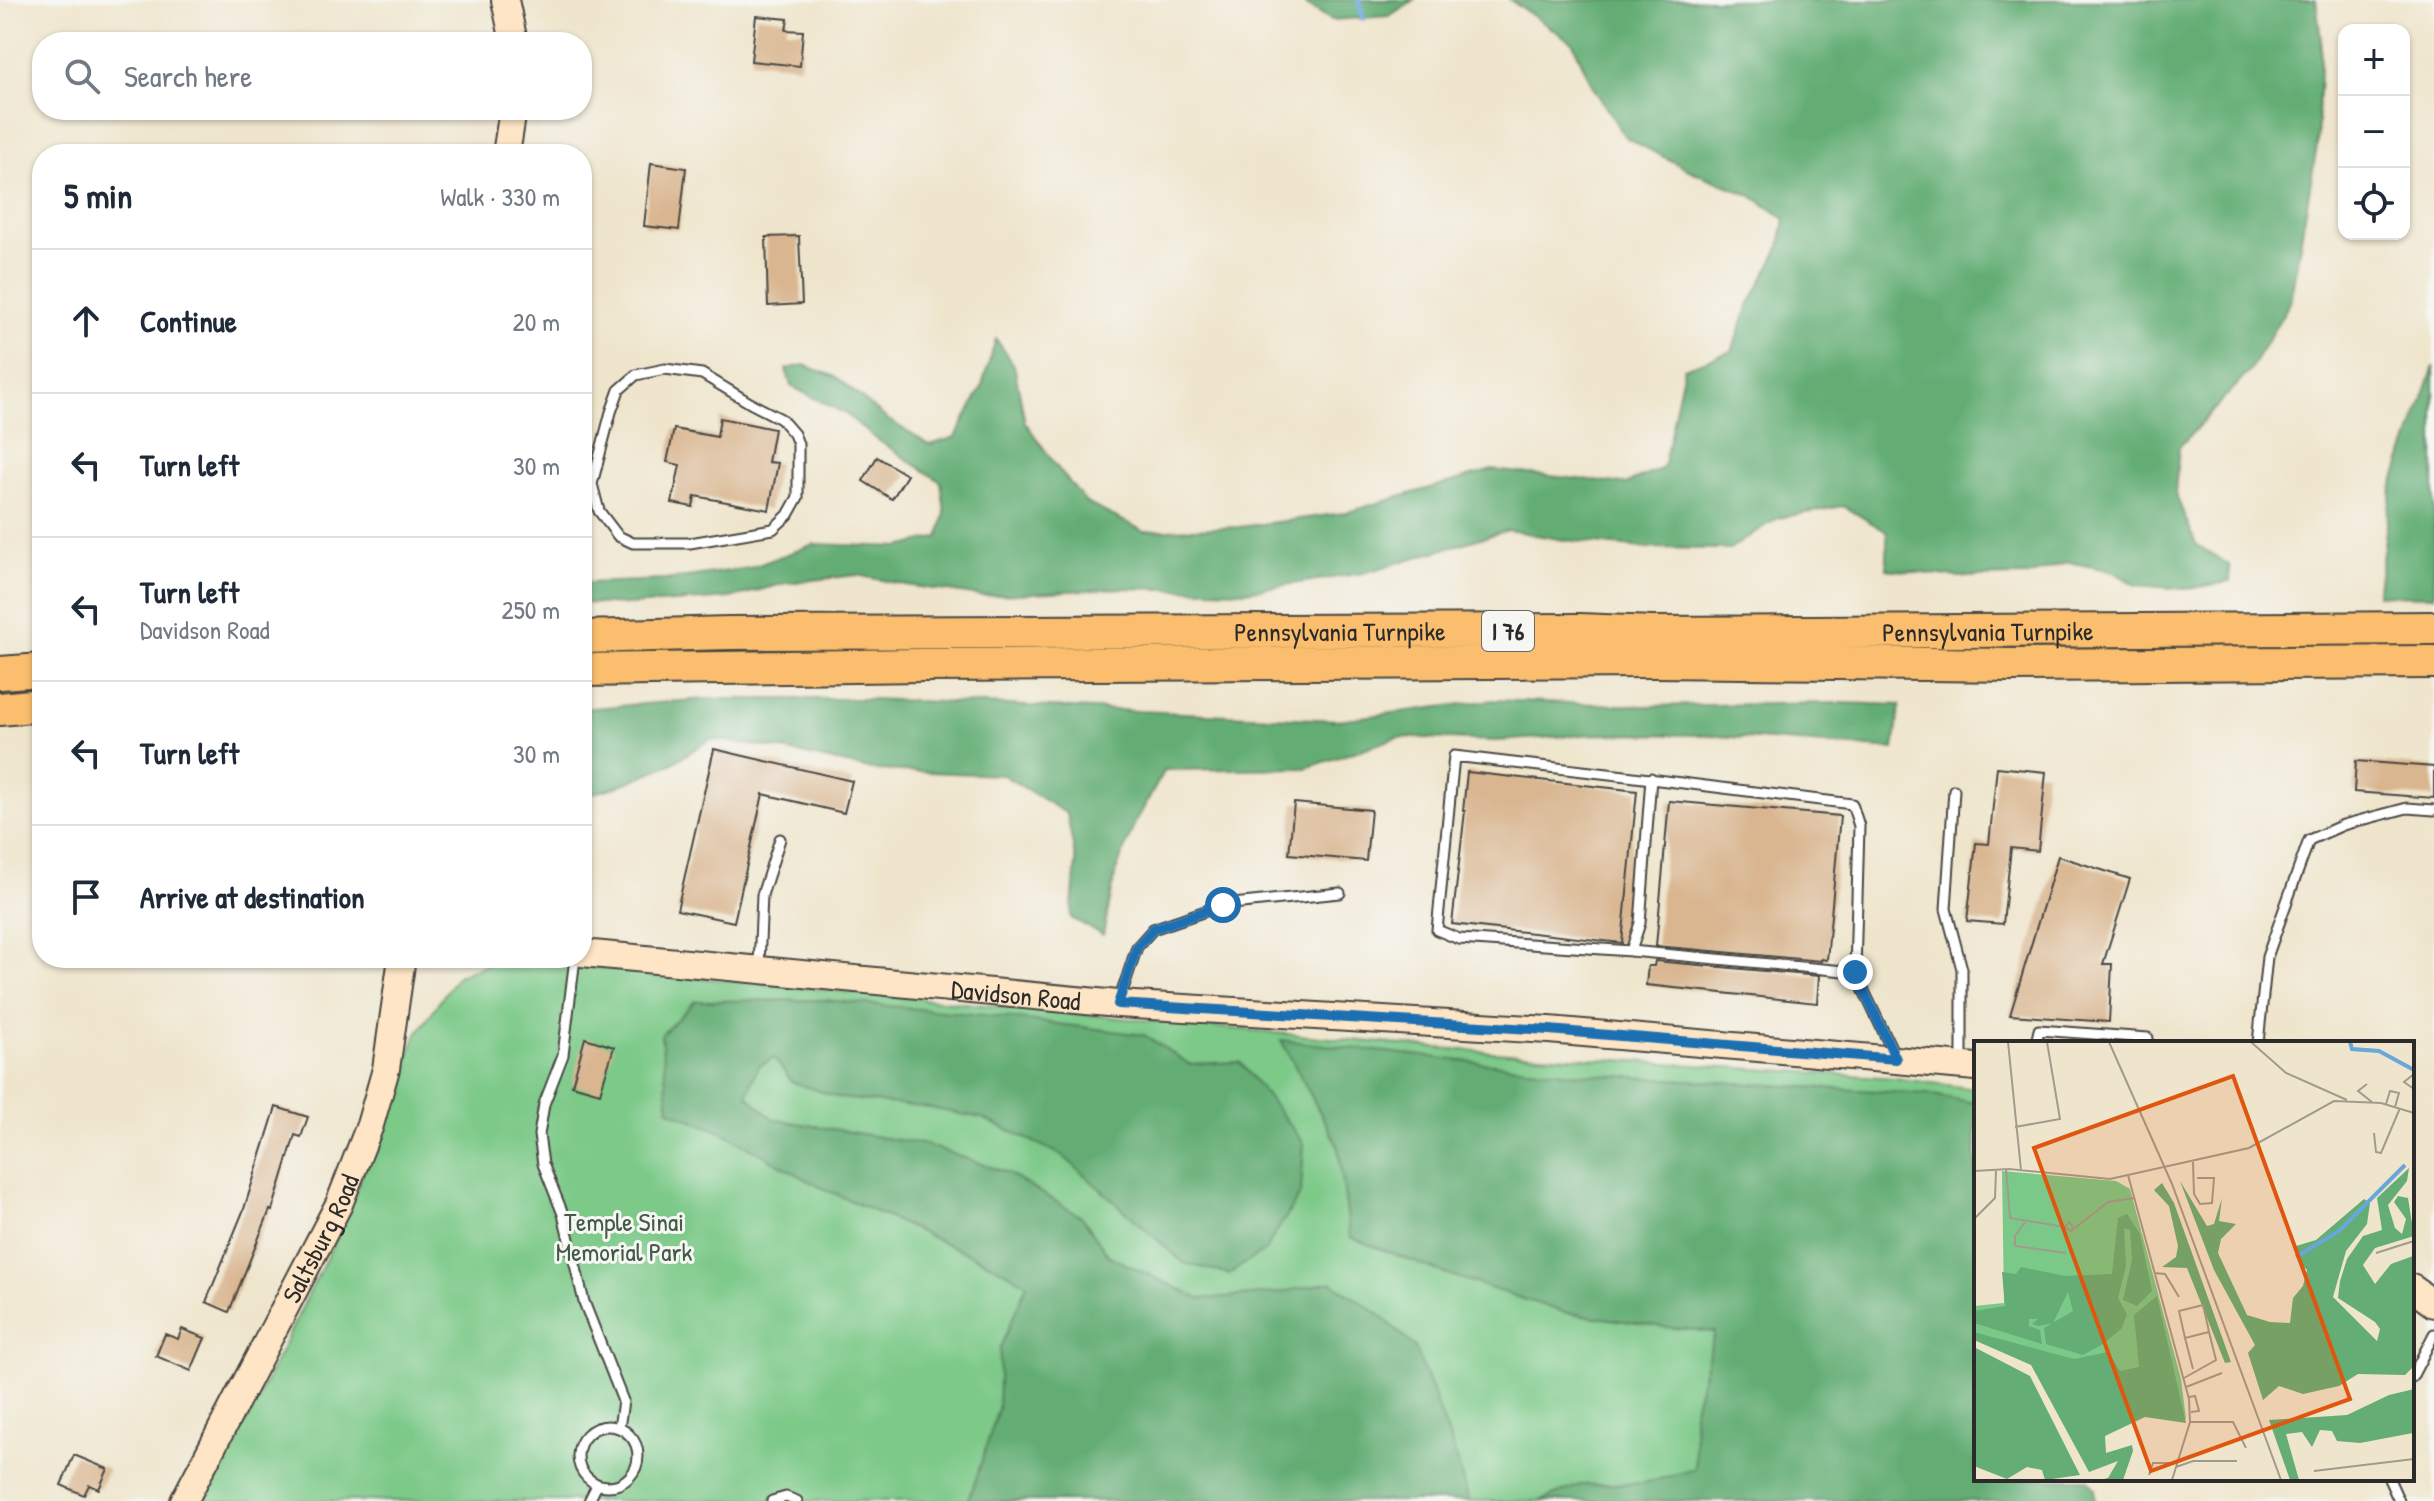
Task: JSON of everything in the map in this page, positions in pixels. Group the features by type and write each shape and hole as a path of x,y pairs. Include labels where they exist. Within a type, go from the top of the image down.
{"highway":[{"name":"Pennsylvania Turnpike","path":"592,637 729,633 1580,630 1669,633 2434,628"},
{"name":"Pennsylvania Turnpike","path":"592,670 1653,661 1999,665 2434,662"},
{"path":"0,673 32,671"},
{"path":"0,709 32,706"}],"street":[{"path":"505,0 512,32"},
{"path":"508,144 511,120"},
{"name":"Davidson Road","path":"592,954 1118,1004 1549,1030 1969,1066"},
{"name":"Saltsburg Road","path":"184,1501 332,1217 349,1177 370,1125 386,1069 401,968"},
{"path":"2414,1289 2434,1304"}],"lane":[{"path":"665,369 702,374 781,419 798,444 798,497 788,515 773,529 690,543 633,543 618,536 599,511 592,484 619,390 636,375 665,369"},
{"path":"1855,972 1459,939 1437,930 1454,756 1852,804 1859,826 1855,972 1896,1059"},
{"path":"1631,951 1640,923 1651,778"},
{"path":"1954,790 1946,909 1962,969 1969,1066"},
{"path":"2258,1041 2267,957 2309,840 2343,825 2407,808 2434,810"},
{"path":"759,970 762,895 780,839"},
{"path":"1118,1004 1137,947 1153,929 1223,905 1340,893"},
{"path":"574,968 563,1055 544,1104 539,1135 543,1164 563,1214 584,1302 623,1401 619,1428"},
{"path":"2036,1041 2039,1030 2148,1038 2147,1041"},
{"path":"2414,1373 2434,1334"},
{"path":"596,1428 619,1428 629,1434 636,1444 639,1456 637,1467 621,1484 609,1487 597,1485 587,1479 580,1469 577,1457 579,1445 596,1428"},
{"path":"2390,1481 2399,1501"},
{"path":"589,1501 597,1485"},
{"path":"772,1501 786,1497 797,1501"}],"green space":[{"path":"1298,0 1414,0 1389,16 1332,20"},
{"path":"1510,0 2316,0 2321,40 2317,146 2290,302 2249,372 2179,447 2175,493 2196,544 2229,565 2230,582 2186,589 2136,585 2112,571 2069,562 2028,576 1958,577 1887,569 1887,532 1843,506 1778,518 1730,549 1644,548 1564,540 1508,530 1363,573 1246,591 1123,588 981,596 857,575 786,583 730,598 631,605 592,603 592,583 665,580 750,568 814,544 900,547 939,537 945,513 941,482 872,436 846,414 791,386 786,369 804,365 836,377 887,419 930,445 956,437 981,389 996,339 1014,365 1025,422 1060,471 1086,503 1144,531 1239,527 1344,513 1492,470 1626,484 1663,468 1684,368 1732,351 1746,312 1780,246 1785,219 1752,196 1691,171 1625,137 1593,87 1573,43"},
{"path":"2434,366 2434,596 2377,595 2392,488"},
{"path":"706,699 872,699 1338,720 1494,700 1644,706 1900,705 1894,749 1703,735 1594,734 1497,741 1399,737 1306,768 1165,770 1135,823 1116,872 1103,935 1071,918 1076,863 1067,814 1003,775 874,770 779,749 711,739 671,764 616,787 592,793 592,708"},
{"name":"Temple Sinai Memorial Park","path":"477,968 592,968 1446,1049 1895,1078 1974,1089 1974,1366 1854,1501 204,1501 342,1226 417,1034 457,976"},
{"path":"825,1000 1003,1017 1144,1035 1189,1064 1240,1062 1304,1143 1301,1193 1265,1250 1229,1274 1184,1263 1062,1155 982,1118 930,1108 840,1098 792,1082 774,1058 758,1066 747,1095 773,1119 927,1145 1005,1172 1082,1217 1109,1256 1200,1299 1276,1293 1331,1282 1380,1315 1415,1347 1451,1442 1469,1501 967,1501 998,1409 1000,1348 1027,1284 991,1264 818,1186 728,1135 669,1110 661,1035 695,1001"},
{"path":"1281,1040 1582,1074 1927,1094 1974,1103 1974,1481 2089,1481 2095,1488 2095,1501 1540,1501 1580,1485 1645,1483 1695,1469 1694,1408 1715,1332 1563,1312 1435,1270 1350,1237 1338,1146"}],"building":[{"path":"756,16 788,19 786,30 803,31 800,66 751,61"},
{"path":"651,163 686,168 679,230 644,226"},
{"path":"799,236 802,304 768,306 766,237"},
{"path":"720,418 774,429 768,462 778,463 769,510 695,496 693,507 672,503 680,465 667,462 674,429 717,437"},
{"path":"877,457 907,475 892,499 863,481"},
{"path":"714,749 852,781 844,813 763,794 734,922 677,910"},
{"path":"2356,761 2434,767 2434,798 2354,792"},
{"path":"1997,767 2046,772 2038,851 2011,848 2003,924 1967,921 1976,843 1989,844"},
{"path":"1467,772 1637,791 1622,943 1452,924"},
{"path":"1669,801 1840,816 1827,960 1656,946"},
{"path":"1294,803 1371,810 1366,861 1289,854"},
{"path":"2058,856 2130,879 2103,964 2112,964 2109,1022 2010,1015"},
{"path":"1655,961 1819,976 1817,1003 1646,985 1648,966 1654,966"},
{"path":"585,1038 614,1047 600,1093 572,1085"},
{"path":"276,1107 308,1117 301,1137 295,1135 272,1211 229,1312 206,1302 244,1209"},
{"path":"182,1329 205,1338 191,1371 156,1356 165,1334 178,1339"},
{"path":"74,1455 108,1469 99,1489 89,1485 84,1495 61,1485"}],"waterway":[{"path":"1359,0 1363,18"}],"route":[{"path":"1223,905 1153,929 1137,947 1118,1004 1549,1030 1896,1059 1855,972"}]}
